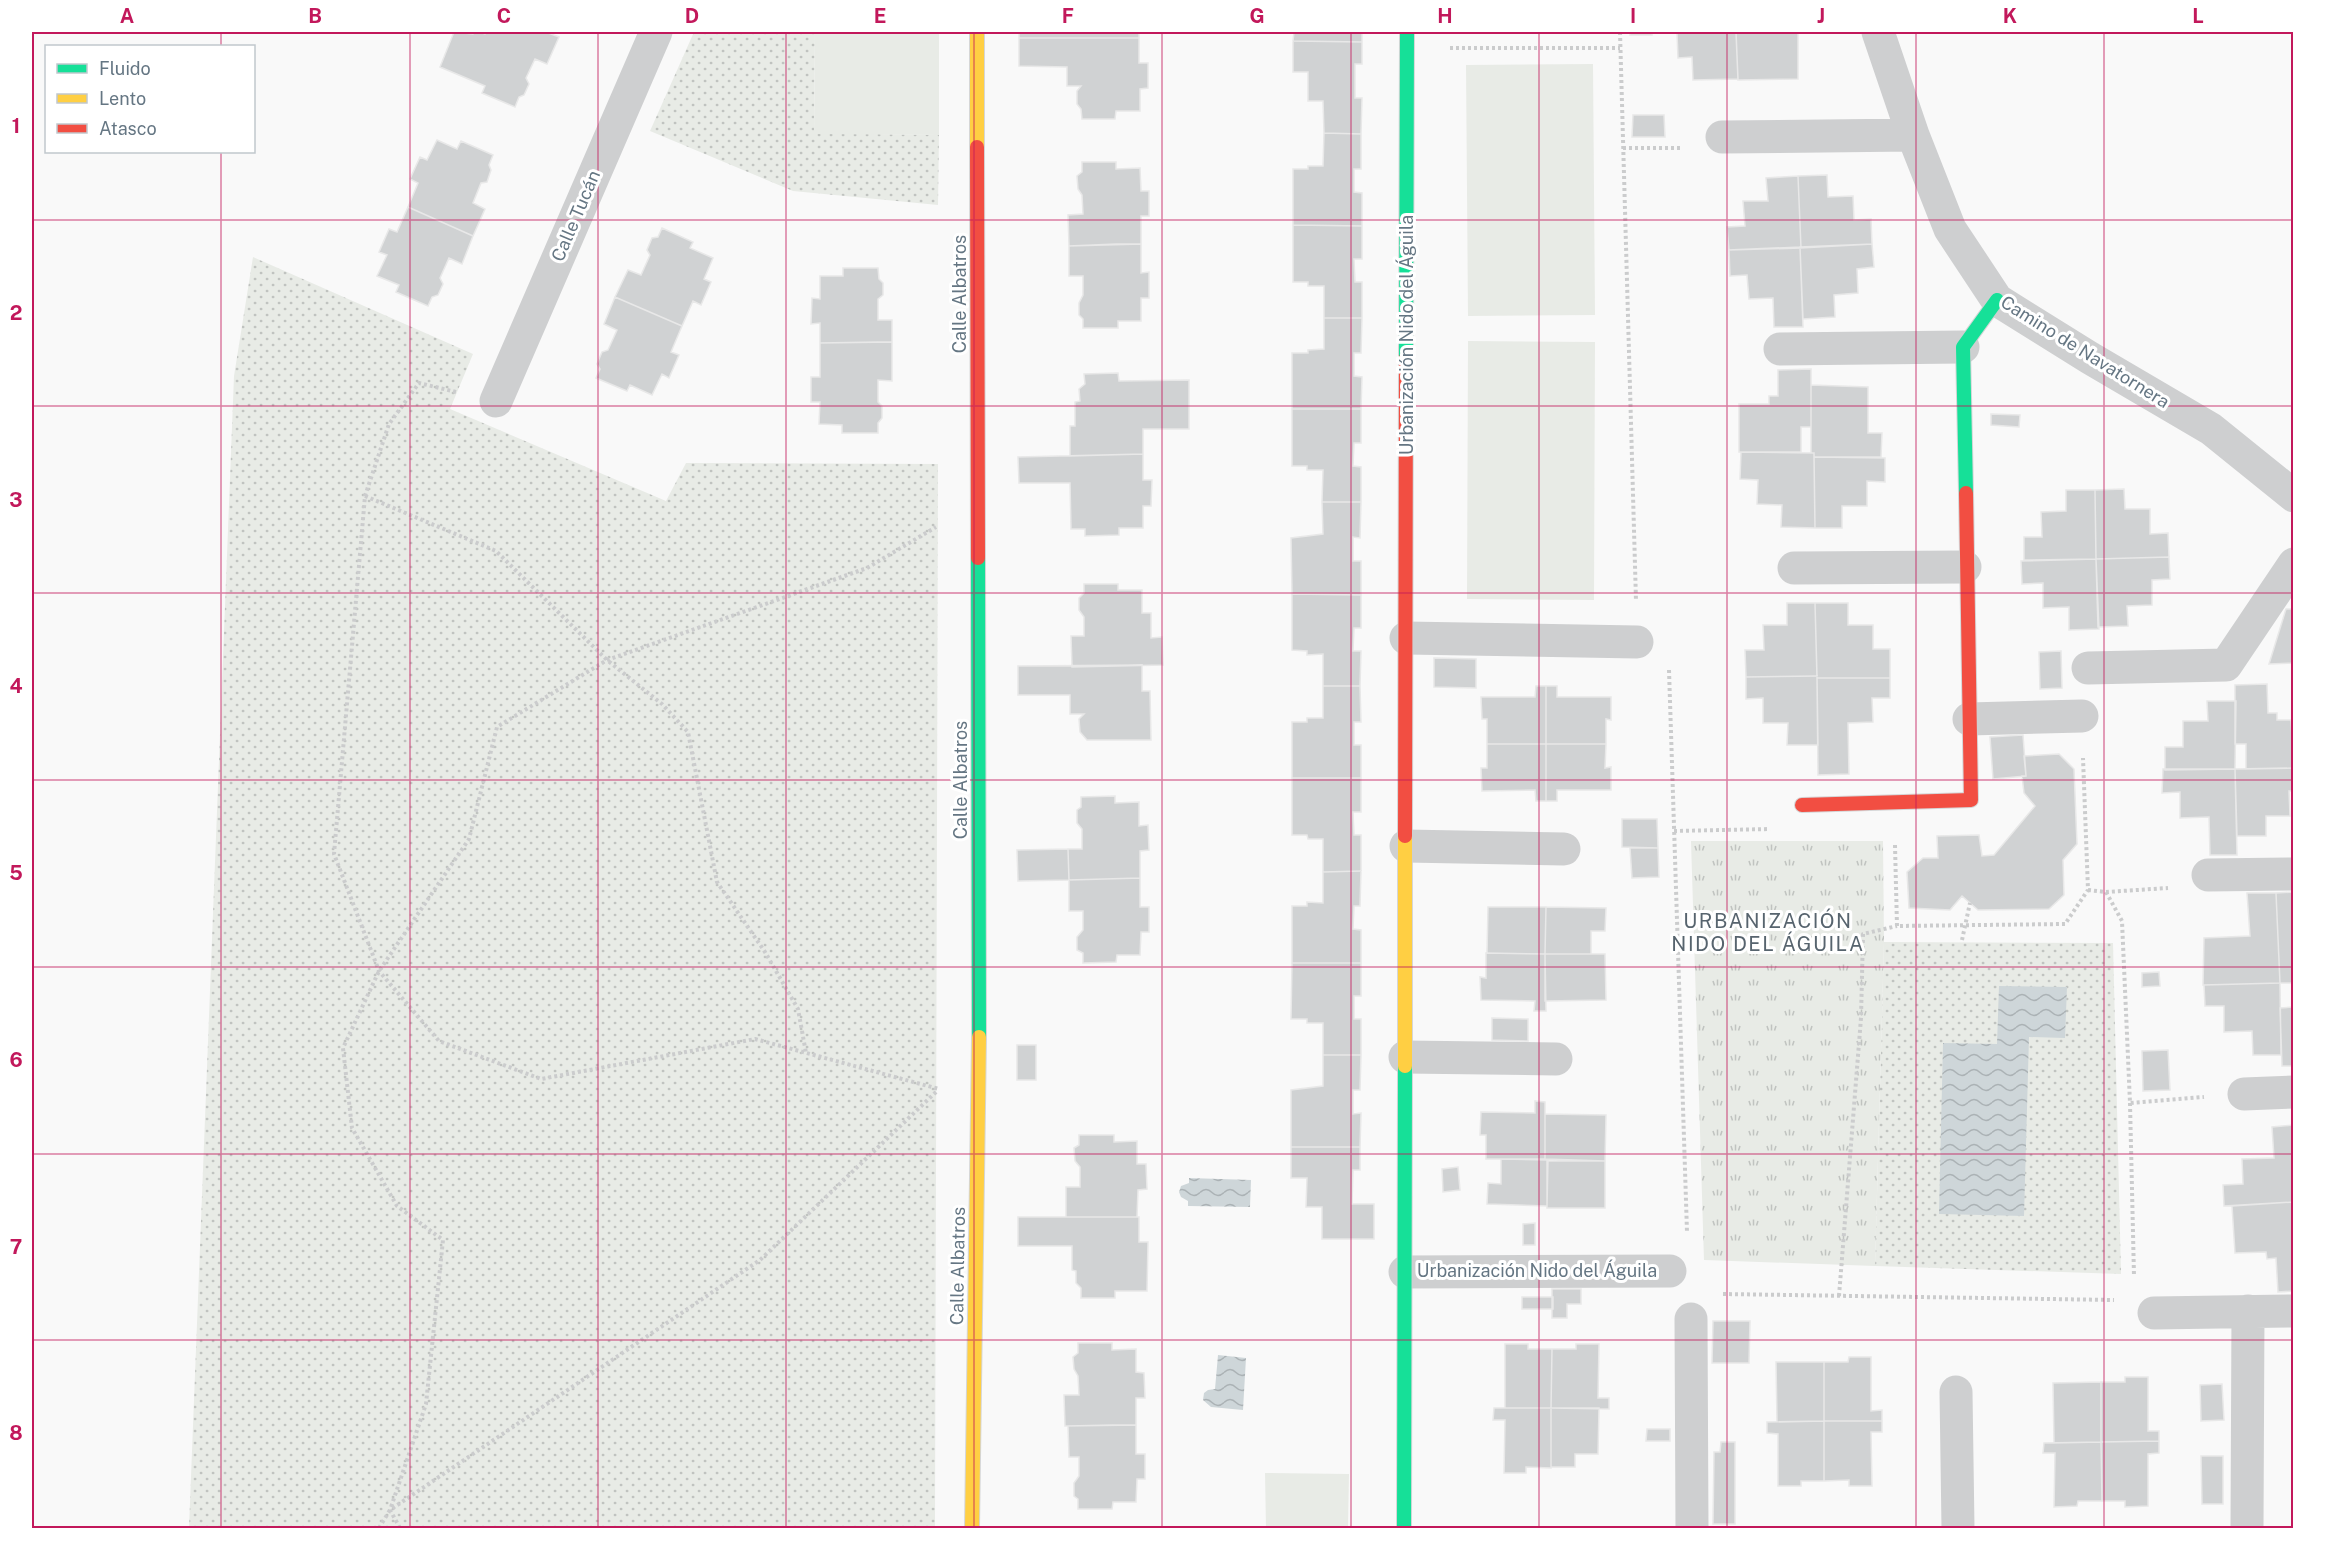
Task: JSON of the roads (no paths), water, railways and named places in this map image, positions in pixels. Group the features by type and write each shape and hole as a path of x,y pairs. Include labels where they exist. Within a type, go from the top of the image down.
{"street":[{"name":"Calle Tucán","path":"496,401 656,32"},
{"name":"Calle Albatros","path":"972,1528 979,1089 977,32"},
{"name":"Urbanización Nido del Águila","path":"1404,1528 1407,32"},
{"name":"Camino de Navatornera","path":"1878,32 1913,135 1950,229 1997,300 2211,429 2294,496"},
{"path":"1722,136 1913,135"},
{"path":"1802,805 1971,800 1965,567 1963,347 1997,300"},
{"path":"1780,349 1963,347"},
{"path":"2088,668 2226,665 2294,564"},
{"path":"1794,568 1965,567"},
{"path":"1406,638 1637,642"},
{"path":"1969,719 2082,716"},
{"path":"1406,846 1564,849"},
{"path":"2208,875 2294,874"},
{"path":"1405,1057 1556,1059"},
{"path":"2244,1094 2294,1092"},
{"name":"Urbanización Nido del Águila","path":"1405,1272 1670,1271"},
{"path":"2145,1306 2294,1311"},
{"path":"2247,1528 2248,1311"},
{"path":"1691,1319 1692,1528"},
{"path":"1956,1392 1958,1528"}],"water":[{"path":"1999,986 2067,987 2065,1038 2029,1037 2024,1216 1939,1214 1943,1043 1997,1044"},
{"path":"1189,1178 1251,1180 1250,1207 1188,1206 1188,1201 1181,1197 1179,1192 1181,1186 1189,1183"},
{"path":"1218,1355 1246,1358 1243,1410 1211,1407 1203,1400 1204,1393 1215,1389"}],"district":[{"name":"URBANIZACIÓN NIDO DEL ÁGUILA","path":"1768,932"}]}
